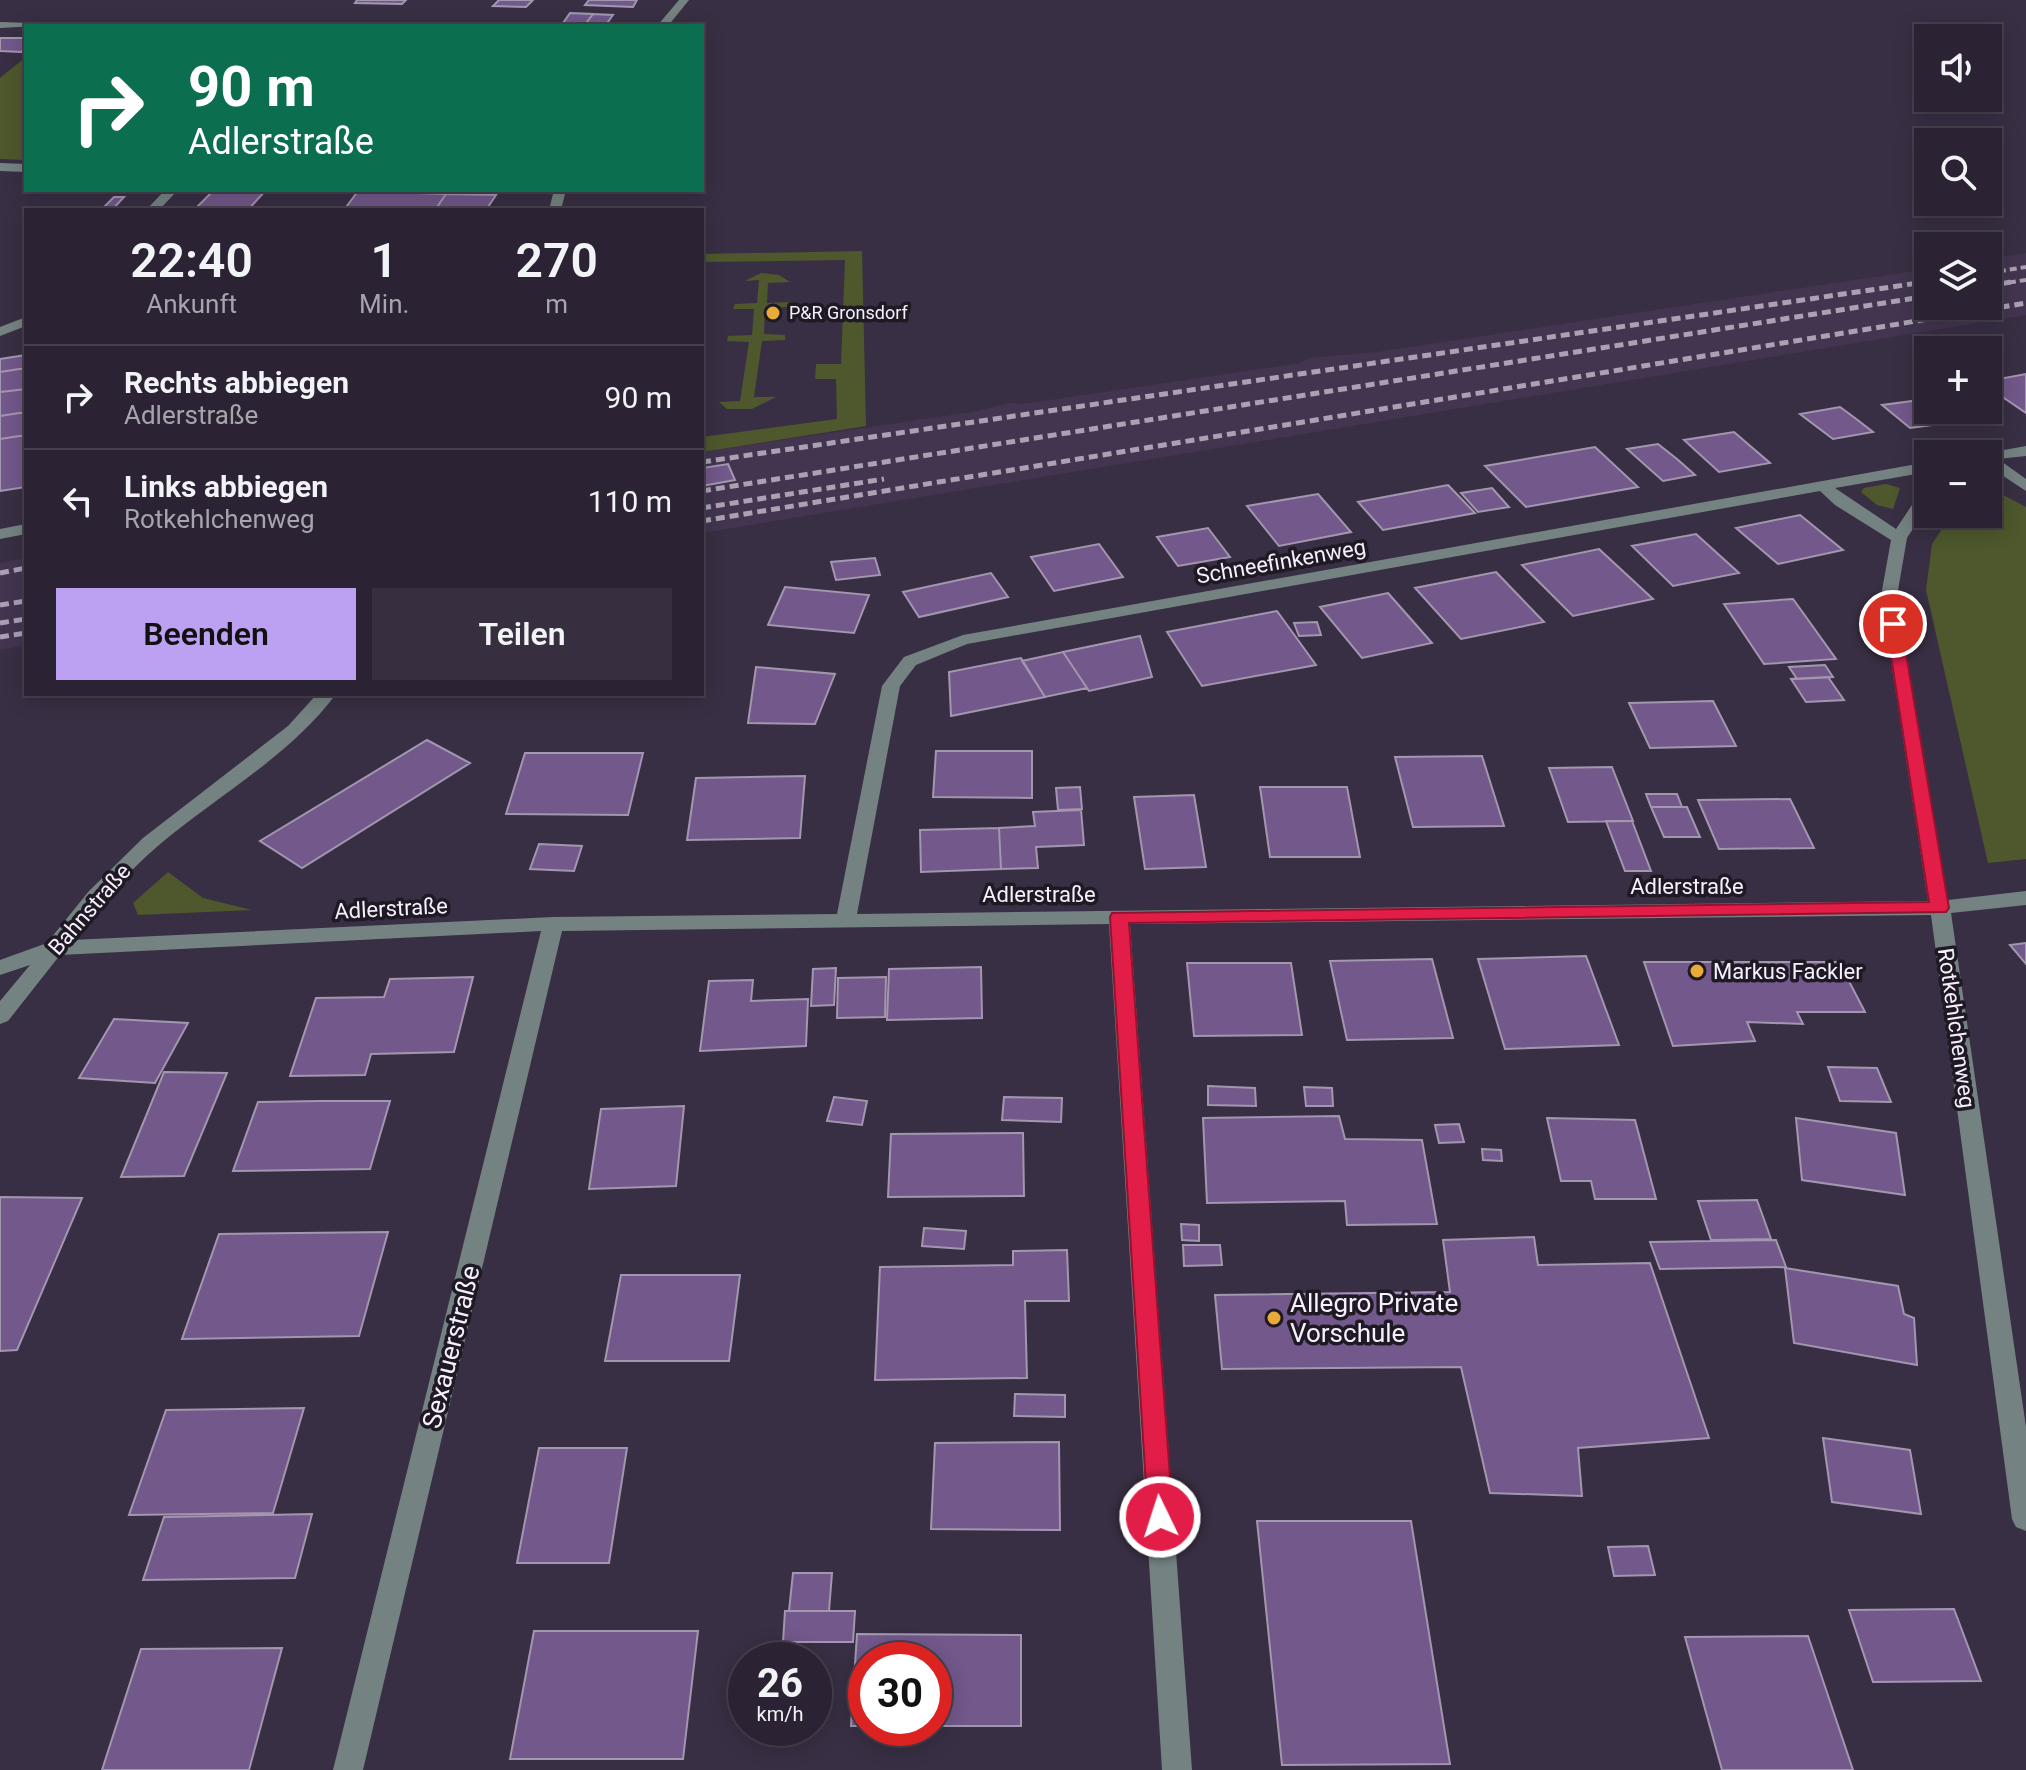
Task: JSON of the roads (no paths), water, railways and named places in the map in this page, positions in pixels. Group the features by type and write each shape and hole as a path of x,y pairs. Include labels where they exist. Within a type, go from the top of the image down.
{"street":[{"path":"664,24 684,0"},
{"path":"0,25 24,26"},
{"path":"0,167 24,168"},
{"path":"154,208 170,192"},
{"path":"0,332 24,322"},
{"path":"2002,455 2026,451"},
{"path":"2002,468 2026,486"},
{"name":"Schneefinkenweg","path":"846,920 891,686 910,661 963,640 1914,470"},
{"path":"1823,486 1841,502 1899,538"},
{"name":"Rotkehlchenweg","path":"1914,515 1899,538 1889,596 1939,908 2026,1519"},
{"path":"0,534 24,529"},
{"name":"Bahnstraße","path":"0,1016 96,896 150,842 294,730 325,696"},
{"name":"Adlerstraße","path":"53,948 553,924 1939,908 2026,898"},
{"path":"1119,917 1177,1770"},
{"name":"Sexauerstraße","path":"348,1770 553,924"},
{"path":"0,968 53,948"}],"railway":[{"path":"2002,271 2026,267"},
{"path":"2006,283 2026,280"},
{"path":"2006,283 2011,282"},
{"path":"2002,283 2006,283"},
{"path":"2002,284 2006,283"},
{"path":"704,462 1914,284"},
{"path":"704,491 1914,298"},
{"path":"704,521 2026,303"},
{"path":"704,508 884,479"},
{"path":"0,573 24,568"},
{"path":"0,605 24,601"},
{"path":"0,623 24,619"},
{"path":"0,637 24,633"}],"place":[{"name":"P&R Gronsdorf","path":"773,313"},
{"name":"Markus Fackler","path":"1697,971"},
{"name":"Allegro Private Vorschule","path":"1274,1318"}]}
